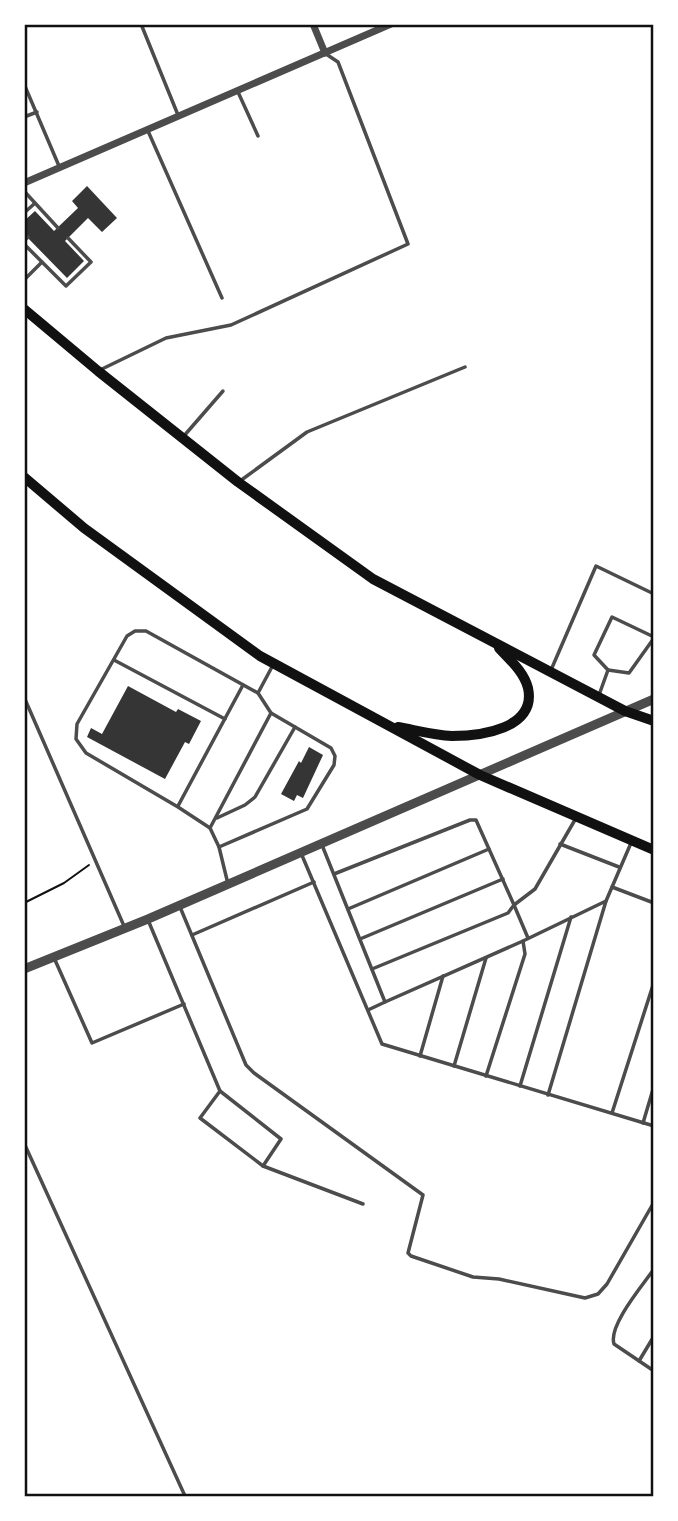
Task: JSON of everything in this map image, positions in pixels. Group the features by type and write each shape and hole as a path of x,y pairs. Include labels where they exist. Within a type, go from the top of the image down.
{"main road":[{"path":"24,309 238,482 373,579 625,711 653,721"},
{"path":"24,477 84,528 260,656 480,775 653,850"},
{"path":"388,725 450,736 492,732 508,727 519,718 528,702 528,688 520,670 494,642"}],"street":[{"path":"313,24 325,53"},
{"path":"24,183 391,24"},
{"path":"24,969 148,919 653,699"}],"lane":[{"path":"141,24 178,115"},
{"path":"98,371 166,338 231,325 408,244 338,62 325,53"},
{"path":"24,84 59,167"},
{"path":"237,90 258,136"},
{"path":"24,117 37,112"},
{"path":"147,130 222,298"},
{"path":"24,191 56,228"},
{"path":"24,213 34,204"},
{"path":"26,241 32,251 66,286 91,262 68,241"},
{"path":"32,251 36,246"},
{"path":"24,280 50,261"},
{"path":"55,274 59,270"},
{"path":"238,482 307,432 465,368"},
{"path":"183,438 223,391"},
{"path":"550,672 596,566 653,594"},
{"path":"612,617 653,638 629,673 608,670 594,655 612,617"},
{"path":"219,847 307,809 334,765 335,756 331,748 271,713 258,693 146,631 135,631 127,636 78,724 76,738 86,753 210,828 219,847 228,884"},
{"path":"114,660 225,719"},
{"path":"258,693 274,663"},
{"path":"598,697 608,670"},
{"path":"178,807 243,685"},
{"path":"24,696 124,928"},
{"path":"210,828 271,713"},
{"path":"215,818 245,805 255,797 295,727"},
{"path":"372,969 508,913 535,889 576,818"},
{"path":"334,874 470,820 476,820 528,938"},
{"path":"548,1095 606,901 632,842"},
{"path":"321,844 385,1002"},
{"path":"560,844 619,867"},
{"path":"348,909 489,849"},
{"path":"301,852 382,1044 653,1126"},
{"path":"360,939 503,879"},
{"path":"192,935 314,882"},
{"path":"612,887 653,903"},
{"path":"368,1010 606,901"},
{"path":"180,905 246,1065 423,1195 408,1253 411,1256 473,1277 499,1279 585,1298 598,1294 607,1284 653,1202"},
{"path":"520,1086 571,917"},
{"path":"148,919 220,1091 281,1139 263,1166"},
{"path":"486,1076 525,954 523,941"},
{"path":"454,1066 486,957"},
{"path":"54,958 92,1043 184,1004"},
{"path":"420,1056 443,976"},
{"path":"612,1114 653,982"},
{"path":"643,1123 653,1086"},
{"path":"220,1091 200,1118 263,1166 363,1204"},
{"path":"24,1143 184,1496"},
{"path":"653,1269 617,1323 612,1338 614,1344 653,1371"},
{"path":"639,1361 653,1336"}],"path":[{"path":"24,903 64,883 95,861"}],"building":[{"path":"87,186 117,218 102,232 88,218 65,241 84,261 67,278 24,234 24,221 35,211 54,231 78,208 72,201"},
{"path":"128,686 176,712 178,709 201,721 189,744 185,742 165,779 87,737 91,728 102,734"},
{"path":"309,747 323,755 303,798 297,795 294,801 281,794"}]}
